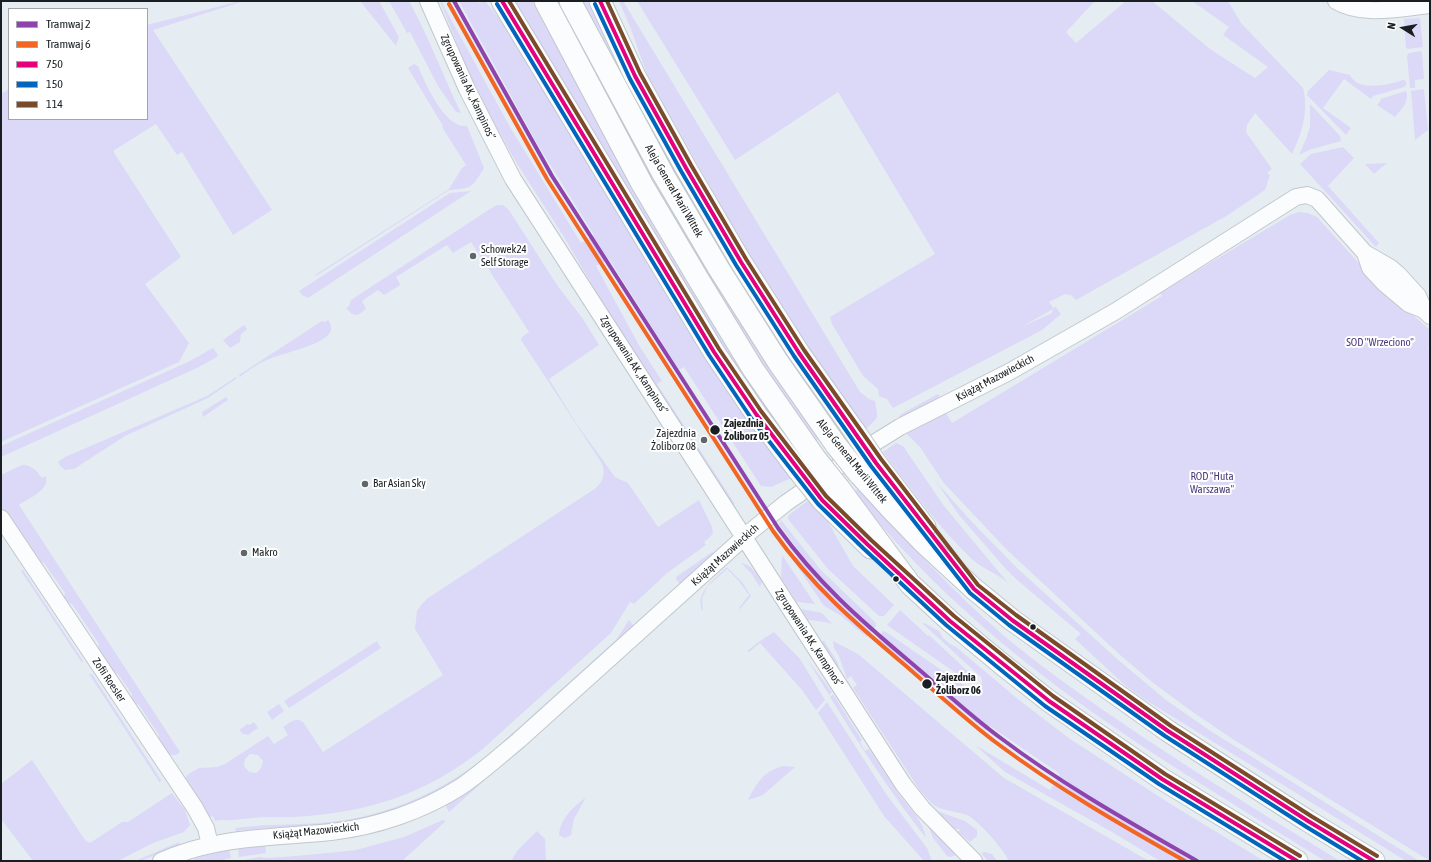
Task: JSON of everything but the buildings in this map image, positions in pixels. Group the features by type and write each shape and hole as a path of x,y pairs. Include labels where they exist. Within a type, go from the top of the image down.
{"main road":[{"path":"502,1 604,166 714,352 756,414 822,500 910,584"},
{"name":"Aleja Generał Marii Wittek","path":"544,1 642,184 697,278 753,369 815,458 910,584 950,621 1048,701 1162,778 1297,861"},
{"name":"Aleja Generał Marii Wittek","path":"570,1 663,174 715,262 778,362 836,445 868,468 892,510 923,542 1012,620 1168,731 1308,821 1374,861"},
{"path":"600,1 635,76 690,175 741,262 795,346 854,432 868,468"}],"street":[{"path":"1336,1 1351,8 1367,10 1430,5"},
{"name":"Zgrupowania AK „Kampinos”","path":"430,5 467,89 513,179 903,784 922,808 974,861"},
{"name":"Książąt Mazowieckich","path":"161,861 177,854 210,845 247,838 331,832 371,824 394,818 417,809 461,786 481,772 519,740 744,537 786,503 864,449 900,427 1009,372 1044,352 1116,310 1296,197 1307,195 1317,200 1366,253 1398,274 1421,300 1427,313"},
{"name":"Zofii Roesler","path":"1,518 195,808 206,828 210,845"}],"green space":[{"path":"244,1 153,30 272,210 233,235 182,152 177,155 156,124 113,151 181,257 145,284 189,343 179,362 1,442 1,94 8,90 8,120 148,120 148,25"},
{"path":"360,1 379,1 399,37 396,46"},
{"path":"389,1 409,1 423,28 461,113 456,112 438,86 410,32 407,33"},
{"path":"440,1 510,127 581,243 594,235 539,147 459,1 477,1 478,3 485,1 516,39 794,477 771,487 761,486 684,367 679,370 609,259 596,266 640,347 662,381 657,384 735,504 732,505 601,300 564,237 516,162 492,120 469,74"},
{"path":"512,1 532,1 631,183 799,452 796,454 762,406 714,332"},
{"path":"554,1 560,1 820,438 814,443 759,363 639,160"},
{"path":"581,1 587,1 635,96 839,425 834,428 745,294 661,152"},
{"path":"619,1 623,1 860,392 869,399 875,401 877,417 866,429 808,348 753,262 647,75 631,29"},
{"path":"637,1 1095,1 1066,32 1076,43 1126,1 1152,1 1210,49 1255,78 1268,67 1223,35 1229,27 1192,1 1228,1 1241,23 1303,88 1305,97 1304,122 1292,154 1255,113 1247,125 1246,132 1272,169 1267,173 1270,175 1265,190 1228,215 1076,300 1071,295 1065,294 1049,302 1054,309 1055,306 1061,314 1042,330 893,408 887,399 879,396 878,389 863,376 832,324 830,317 935,254 838,92 735,160","holes":["1053,309 1052,313 1022,327"]},
{"path":"1420,18 1423,47 1408,49 1406,48 1404,19"},
{"path":"1421,51 1424,79 1415,80 1415,88 1410,88 1407,56 1409,53"},
{"path":"414,64 418,66 437,104 444,113 459,125 467,126 484,168 476,181 470,186 462,189 449,190 316,276 315,275 449,189 462,168 466,165 408,68"},
{"path":"1329,70 1350,75 1359,84 1374,86 1390,84 1403,80 1406,81 1406,85 1404,87 1373,96 1371,99 1344,79 1323,108 1351,128 1346,135 1307,95 1308,91"},
{"path":"1424,89 1428,130 1415,140 1411,91"},
{"path":"1406,91 1406,102 1395,117 1377,105 1381,100 1380,99"},
{"path":"1310,104 1340,136 1341,141 1309,150 1299,155 1310,127"},
{"path":"1343,147 1354,158 1328,186 1379,243 1376,247 1300,164 1311,154"},
{"path":"1387,163 1374,174 1365,164"},
{"path":"471,191 308,298 302,295 299,291 450,193"},
{"path":"497,205 503,205 509,210 557,285 583,319 599,345 549,379 576,423 615,477 628,483 658,527 699,500 712,527 713,533 704,542 706,545 667,573 634,604 630,602 611,633 485,747 441,777 419,789 396,798 347,811 321,815 215,821 213,816 208,818 185,781 187,775 199,768 217,767 225,764 268,736 274,744 288,735 283,727 295,720 303,722 323,752 443,675 415,629 417,611 421,605 428,598 596,488 601,482 604,473 601,462 521,340 522,337 529,332 471,242 453,253 447,245 396,277 400,284 399,286 384,295 378,290 362,301 366,309 358,315 352,314 346,308 349,306 351,300","holes":["250,754 258,755 263,761 261,768 256,773 249,772 244,766 245,759"]},
{"name":"ROD \"Huta Warszawa\"","path":"1299,212 1308,213 1317,217 1376,282 1430,330 1430,347 1428,348 1430,351 1430,861 1234,740 1152,682 1119,654 1006,549 943,482 920,447 906,433 946,413 952,423 1162,296 1160,293 1290,215"},
{"path":"328,320 331,325 331,330 329,334 318,342 265,361 240,377 239,375 322,321 325,322"},
{"path":"244,325 247,329 241,334 240,342 230,348 223,340"},
{"path":"213,348 218,355 217,357 199,367 1,457 1,446 190,361"},
{"path":"236,377 237,378 208,398 125,436 74,469 65,470 58,462 65,457 207,396"},
{"path":"938,394 940,397 899,420 899,416 903,413"},
{"path":"226,397 228,400 203,417 202,412"},
{"path":"896,443 903,446 944,506 1009,584 1001,577 982,567 973,560 949,536 926,508 883,452"},
{"path":"22,465 31,467 42,478 46,476 46,481 42,490 19,505 180,752 176,755 169,755 158,743 159,735 139,705 131,702 132,694 118,674 111,672 97,652 99,644 72,604 63,601 65,593 44,563 37,561 1,507 1,475"},
{"path":"933,477 972,522 1017,568 1116,658 1166,700 1209,730 1419,861 1406,861 1127,687 1075,639 1081,634 1004,567 959,515"},
{"path":"859,488 911,545 984,618 1056,677 1168,754 1340,861 1325,861 1231,803 1137,743 1046,678 1003,644 961,607 919,566 853,493"},
{"path":"811,498 828,522 853,566 894,605 884,616 879,616 828,569 788,519 789,515"},
{"path":"781,520 821,570 875,622 876,626 867,637 840,615 824,606 793,560 801,554 779,524"},
{"path":"712,552 714,553 680,584 676,577"},
{"path":"782,555 815,604 797,602 781,578"},
{"path":"741,563 751,568 756,573 762,582 760,587 751,573"},
{"path":"727,567 742,582 751,596 740,609 739,608 749,595 738,580 727,569 707,587"},
{"path":"23,570 83,661 82,663 21,571"},
{"path":"707,587 702,599 703,612 701,599"},
{"path":"801,609 822,613 832,624 808,620"},
{"path":"900,610 975,678 975,683 970,683 887,625"},
{"path":"629,620 634,626 499,748 496,748 616,640"},
{"path":"924,623 939,631 943,638 950,644 956,647 1019,700 1070,739 1169,803 1264,861 1160,861 1112,832 1005,772 975,745 1050,790 1060,774 990,726 986,731 877,639 883,631 886,632 969,689 975,692 980,689 982,681 981,677 923,624"},
{"path":"774,632 800,659 825,700 816,710 802,690 760,643 749,652 747,651"},
{"path":"377,641 381,648 289,708 284,701"},
{"path":"820,641 824,641 837,661 842,677"},
{"path":"833,641 858,654 1004,778 1149,861 1009,861 990,836 972,818 961,813 939,808 919,789 853,688 857,685 851,676 847,679 839,656 834,648"},
{"path":"807,659 832,692 829,695"},
{"path":"89,674 92,674 161,780 160,783"},
{"path":"833,694 862,740 860,742 865,751 869,749 897,791 914,813 922,825 926,838 888,787 853,733 830,697"},
{"path":"827,702 886,794 927,848 932,861 924,861 884,816 818,713"},
{"path":"279,704 284,711 272,720 267,712"},
{"path":"254,722 258,728 248,735 243,734 239,730 248,724 249,725"},
{"path":"490,753 489,756 454,781 416,802 396,810 354,821 333,824 236,831 235,828 263,825 330,822 352,819 394,808 414,800 454,779"},
{"path":"32,760 85,840 90,843 122,822 128,822 172,793 185,810 190,825 184,832 153,843 118,861 33,861 1,819 1,784"},
{"path":"784,766 795,767 763,795 748,800 754,788 766,774"},
{"path":"485,780 449,812 445,805"},
{"path":"586,797 574,819 571,835 565,838 559,835 562,823 568,813"},
{"path":"932,808 965,821 977,830 977,836 970,842 958,832 960,830 959,829 955,829"},
{"path":"443,820 446,821 402,861 239,861 259,857 268,858 356,850 404,837"},
{"path":"926,821 956,855 951,857 947,856 933,838"},
{"path":"537,831 545,839 546,861 511,861 517,851"},
{"path":"179,842 180,845 141,861 135,861"},
{"path":"265,845 266,853 239,857 238,848"},
{"path":"229,849 231,858 219,861 195,861 194,858"},
{"path":"985,852 992,854 997,861 988,861 981,853"}],"tram line":[{"name":"2","path":"454,1 552,176 778,528 808,566 856,615 990,730 1025,756 1073,788 1197,861"},
{"name":"6","path":"449,4 547,179 773,531 803,569 852,619 986,735 1066,791 1185,861"}],"transit line":[{"name":"750","path":"502,1 714,352 756,414 822,500 950,621 1049,701 1162,779 1297,861"},
{"name":"114","path":"509,1 719,349 761,411 826,496 871,540 954,616 1053,696 1165,774 1300,856"},
{"name":"750","path":"600,1 635,76 686,168 741,262 799,353 876,463 974,589 1012,620 1168,731 1308,821 1374,861"},
{"name":"114","path":"607,1 640,73 691,165 746,259 804,350 881,459 978,585 1016,615 1171,726 1311,816 1377,856"},
{"name":"150","path":"497,4 709,355 751,418 818,504 946,625 1045,706 1159,784 1285,861"},
{"name":"150","path":"595,4 630,79 681,171 736,265 794,356 871,466 970,593 1009,625 1165,736 1362,861"}],"place":[{"name":"Schowek24 Self Storage","path":"473,256"},
{"name":"Zajezdnia Żoliborz 05","path":"715,430"},
{"name":"Zajezdnia Żoliborz 08","path":"704,440"},
{"name":"Bar Asian Sky","path":"365,484"},
{"name":"Makro","path":"244,553"},
{"name":"Zajezdnia Żoliborz 06","path":"927,684"}],"park label":[{"name":"SOD \"Wrzeciono\"","path":"1380,343"}]}
